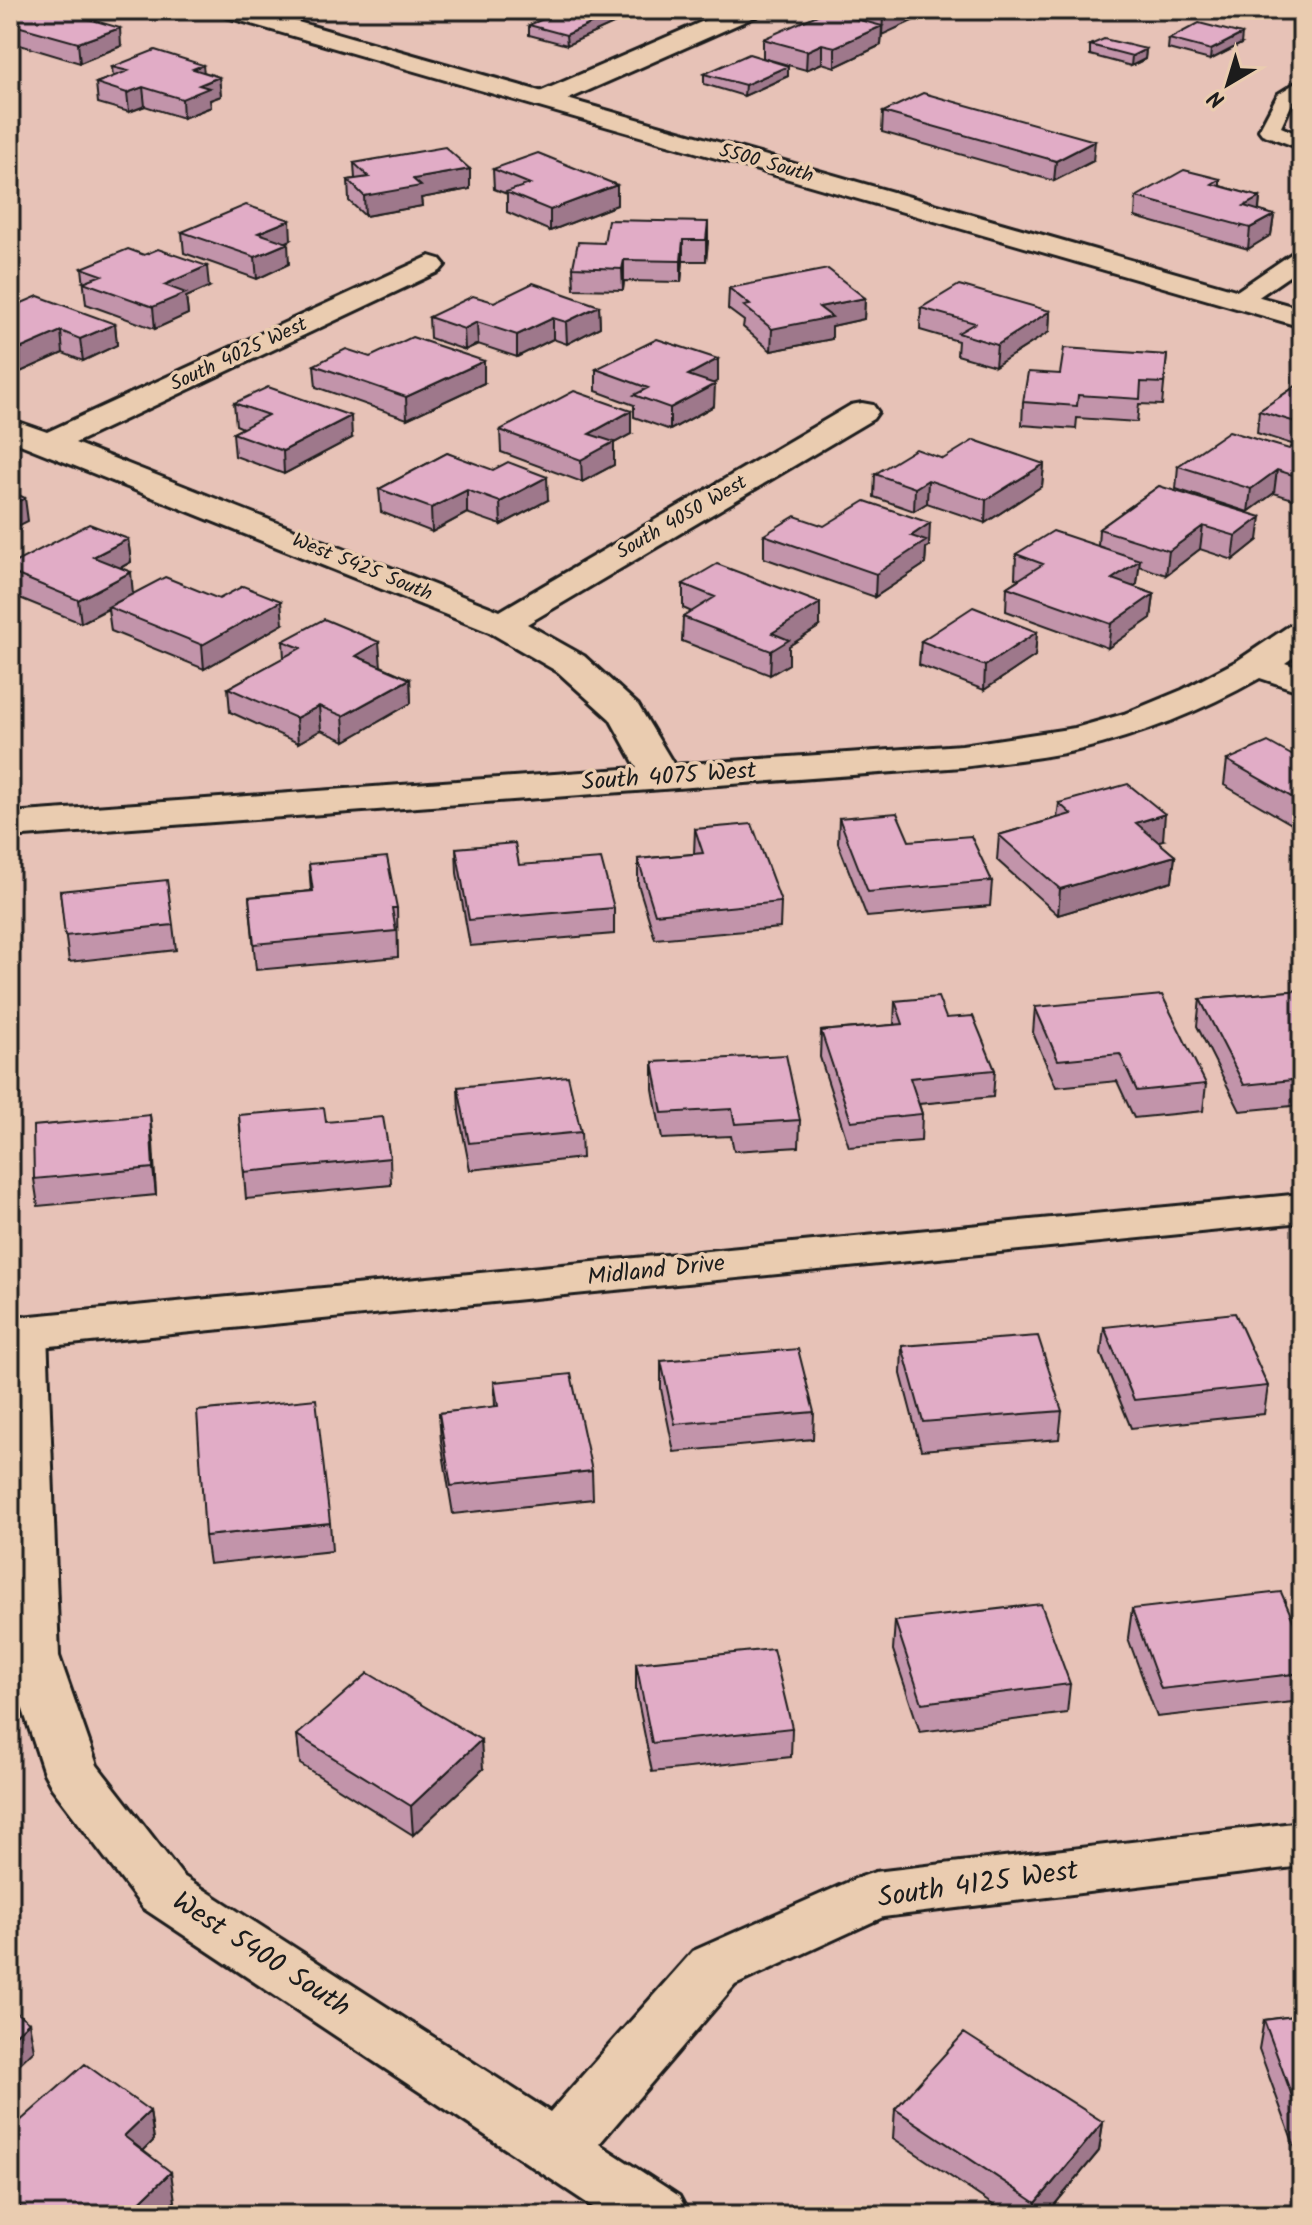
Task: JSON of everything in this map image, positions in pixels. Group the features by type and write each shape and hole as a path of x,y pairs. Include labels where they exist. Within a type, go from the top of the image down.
{"street":[{"name":"5500 South","path":"229,10 1302,318"},
{"path":"544,100 750,10"},
{"name":"South 4025 West","path":"48,444 430,265"},
{"name":"South 4050 West","path":"502,624 862,412"},
{"name":"West 5425 South","path":"10,429 502,624 571,664 625,713 662,778"},
{"name":"South 4075 West","path":"10,825 962,756 1077,739 1170,711 1260,666 1302,634"},
{"path":"1260,666 1302,681"},
{"name":"Midland Drive","path":"16,1333 1302,1208"},
{"name":"West 5400 South","path":"16,1333 32,1656 72,1773 163,1892 657,2215"},
{"name":"South 4125 West","path":"556,2149 714,1968 875,1895 1302,1844"}],"lane":[{"path":"1302,85 1285,98 1269,130 1302,143"},
{"path":"1239,300 1302,257"}],"building":[{"path":"10,10 58,10 120,28 78,43 10,24"},
{"path":"564,10 619,11 566,35 529,25"},
{"path":"861,10 896,10 883,16"},
{"path":"826,11 882,26 835,47 822,44 807,51 763,39"},
{"path":"1199,23 1242,34 1211,50 1169,39"},
{"path":"1104,39 1146,49 1132,56 1090,45"},
{"path":"155,50 203,65 193,69 219,77 199,85 209,88 182,99 143,87 127,93 96,83 128,71 112,67"},
{"path":"749,54 788,66 745,85 704,74"},
{"path":"923,93 1095,141 1056,161 883,112"},
{"path":"445,147 470,169 413,179 421,186 364,196 348,180 369,177 354,163"},
{"path":"538,153 617,185 550,210 506,192 530,184 493,169"},
{"path":"1184,170 1220,179 1212,184 1260,197 1244,206 1274,215 1250,228 1136,197"},
{"path":"246,205 290,220 258,233 288,243 255,257 182,232"},
{"path":"608,220 708,222 706,240 683,240 681,261 624,260 622,269 573,267 578,242 604,243"},
{"path":"128,249 144,255 158,249 207,266 164,285 186,293 153,307 83,282 102,275 82,268"},
{"path":"828,269 865,298 819,307 832,317 772,329 744,306 750,305 729,288"},
{"path":"533,283 599,306 566,322 553,318 517,335 477,322 464,329 429,317 473,296 494,302"},
{"path":"959,285 1050,311 997,345 958,333 975,323 921,308"},
{"path":"38,296 115,324 80,339 61,331 15,351 10,349 10,308"},
{"path":"412,337 484,361 406,397 314,365 346,349 370,357"},
{"path":"657,339 718,359 688,375 715,384 670,408 634,395 648,388 596,369"},
{"path":"1064,348 1167,355 1164,383 1141,382 1140,399 1078,395 1077,406 1023,402 1028,372 1060,374"},
{"path":"1302,382 1302,424 1259,411"},
{"path":"268,387 351,416 283,451 233,433 268,415 234,403"},
{"path":"574,391 631,411 589,434 614,442 581,460 500,430"},
{"path":"1229,431 1289,449 1298,442 1302,443 1302,478 1277,470 1251,489 1178,466"},
{"path":"974,440 1044,464 986,500 928,480 915,488 875,474 916,449 943,459"},
{"path":"447,453 493,470 508,462 547,477 500,502 467,490 431,508 379,489"},
{"path":"1159,486 1261,517 1236,536 1203,526 1169,551 1099,529"},
{"path":"10,491 25,498 10,505"},
{"path":"865,501 930,523 911,536 926,541 876,574 764,535 795,516 824,526"},
{"path":"89,524 128,539 93,557 131,572 78,600 10,572 10,565"},
{"path":"1053,531 1140,560 1112,579 1154,594 1111,624 1007,587 1043,564 1016,554"},
{"path":"717,564 820,603 772,633 789,640 771,651 683,617 715,597 683,584"},
{"path":"165,577 219,599 243,586 281,601 202,645 108,607"},
{"path":"973,607 1037,632 985,666 921,641"},
{"path":"324,619 379,642 356,656 410,679 343,716 319,706 296,718 228,688 301,648 283,641"},
{"path":"1268,742 1302,761 1302,803 1227,760"},
{"path":"1128,784 1165,814 1136,823 1175,856 1060,889 999,835 1071,814 1059,803"},
{"path":"897,813 909,841 971,836 992,881 868,892 839,818"},
{"path":"752,824 781,902 655,914 638,859 703,853 695,829"},
{"path":"515,843 519,865 601,859 614,908 469,920 456,848"},
{"path":"387,857 397,908 392,908 396,931 254,944 249,897 313,891 309,864"},
{"path":"167,880 173,925 65,936 60,891"},
{"path":"1302,990 1302,1044 1292,1045 1302,1063 1302,1079 1244,1085 1200,999"},
{"path":"1162,995 1206,1084 1137,1091 1120,1054 1058,1060 1035,1007"},
{"path":"938,997 946,1018 973,1016 995,1070 910,1078 922,1114 851,1121 821,1031 903,1024 895,1001"},
{"path":"786,1055 800,1120 735,1124 732,1109 662,1113 653,1062"},
{"path":"568,1076 581,1132 469,1143 458,1087"},
{"path":"324,1108 326,1122 383,1117 390,1158 244,1172 239,1115"},
{"path":"150,1115 153,1168 34,1179 33,1126"},
{"path":"1235,1313 1268,1386 1134,1400 1104,1327"},
{"path":"1038,1336 1062,1411 923,1422 902,1346"},
{"path":"798,1349 814,1412 675,1424 661,1361"},
{"path":"571,1374 592,1471 451,1486 439,1413 498,1406 494,1382"},
{"path":"316,1399 330,1523 205,1536 197,1411"},
{"path":"1281,1592 1302,1641 1302,1673 1161,1689 1132,1609"},
{"path":"1041,1604 1070,1684 922,1703 895,1621"},
{"path":"773,1649 792,1728 652,1743 636,1663"},
{"path":"368,1673 481,1740 411,1806 297,1735"},
{"path":"10,2008 29,2022 10,2039"},
{"path":"1302,2015 1302,2123 1264,2020"},
{"path":"964,2033 1103,2122 1036,2203 895,2109"},
{"path":"85,2064 150,2111 124,2136 171,2172 126,2215 30,2215 10,2199 10,2130"}]}
